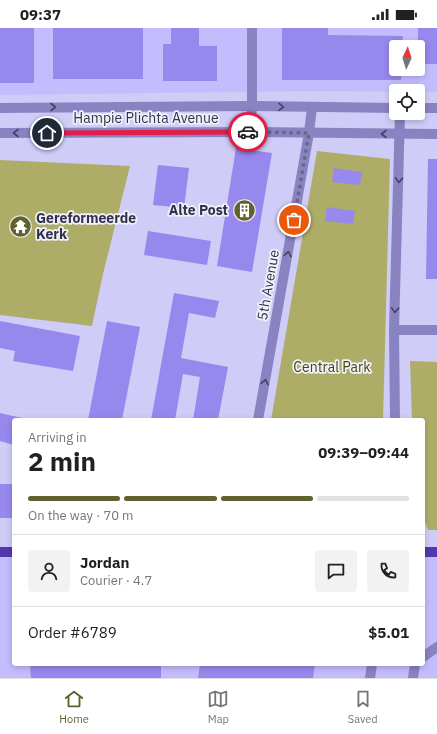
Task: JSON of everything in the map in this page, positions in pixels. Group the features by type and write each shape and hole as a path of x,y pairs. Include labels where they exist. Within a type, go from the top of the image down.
{"main road":[{"path":"0,552 12,552"},
{"path":"425,552 437,552"}],"street":[{"path":"250,132 252,106 252,28"},
{"name":"Hampie Plichta Avenue","path":"0,108 252,106 389,108"},
{"name":"5th Avenue","path":"258,418 309,133 312,107"},
{"path":"425,108 437,108"},
{"path":"395,418 394,330 400,120"},
{"name":"Hampie Plichta Avenue","path":"0,133 250,132 437,134"},
{"path":"394,330 437,330"},
{"path":"425,656 437,647"},
{"path":"370,678 372,666"},
{"path":"413,678 415,666"}],"shaded area":[{"path":"0,28 437,28 437,92 425,92 425,84 389,84 389,92 308,91 0,95"},
{"path":"0,552 12,552 12,666 425,666 425,552 437,552 437,678 0,678"}],"green space":[{"name":"Central Park","path":"317,151 390,159 383,418 271,418"},
{"path":"0,160 130,166 103,274 92,326 0,315"},
{"path":"410,361 437,362 437,530 428,530 425,522 425,418 412,418"}],"building":[{"path":"0,28 34,28 34,83 0,83"},
{"path":"53,28 143,28 143,79 53,79"},
{"path":"171,28 199,28 199,46 217,46 217,81 163,81 163,44 171,44"},
{"path":"282,28 328,28 328,35 403,36 403,40 389,40 389,76 401,76 401,80 282,80"},
{"path":"418,28 437,28 437,64 425,64 425,40 418,40"},
{"name":"Alte Post","path":"236,148 272,153 252,272 217,266"},
{"path":"428,159 437,159 437,279 426,279"},
{"path":"158,165 189,168 184,208 153,205"},
{"path":"334,168 362,172 360,185 332,182"},
{"path":"327,207 355,211 353,224 325,221"},
{"path":"148,231 211,241 207,265 144,255"},
{"path":"174,293 219,301 215,318 189,313 181,358 228,367 218,418 193,418 200,377 183,374 175,418 151,418"},
{"path":"0,321 80,336 73,371 13,361 15,351 0,348"},
{"path":"107,321 140,327 122,418 88,418"},
{"path":"0,413 22,418 12,418 12,444 0,441"},
{"path":"0,484 12,484 12,518 0,518"},
{"path":"30,666 161,666 161,678 31,678"},
{"path":"200,666 315,666 313,678 198,678"}],"way so far":[{"path":"248,132 309,133 294,220"}],"place":[{"name":"Alte Post","path":"244,210"},
{"name":"Gereformeerde Kerk","path":"21,226"}],"route":[{"path":"47,133 248,132"}]}
